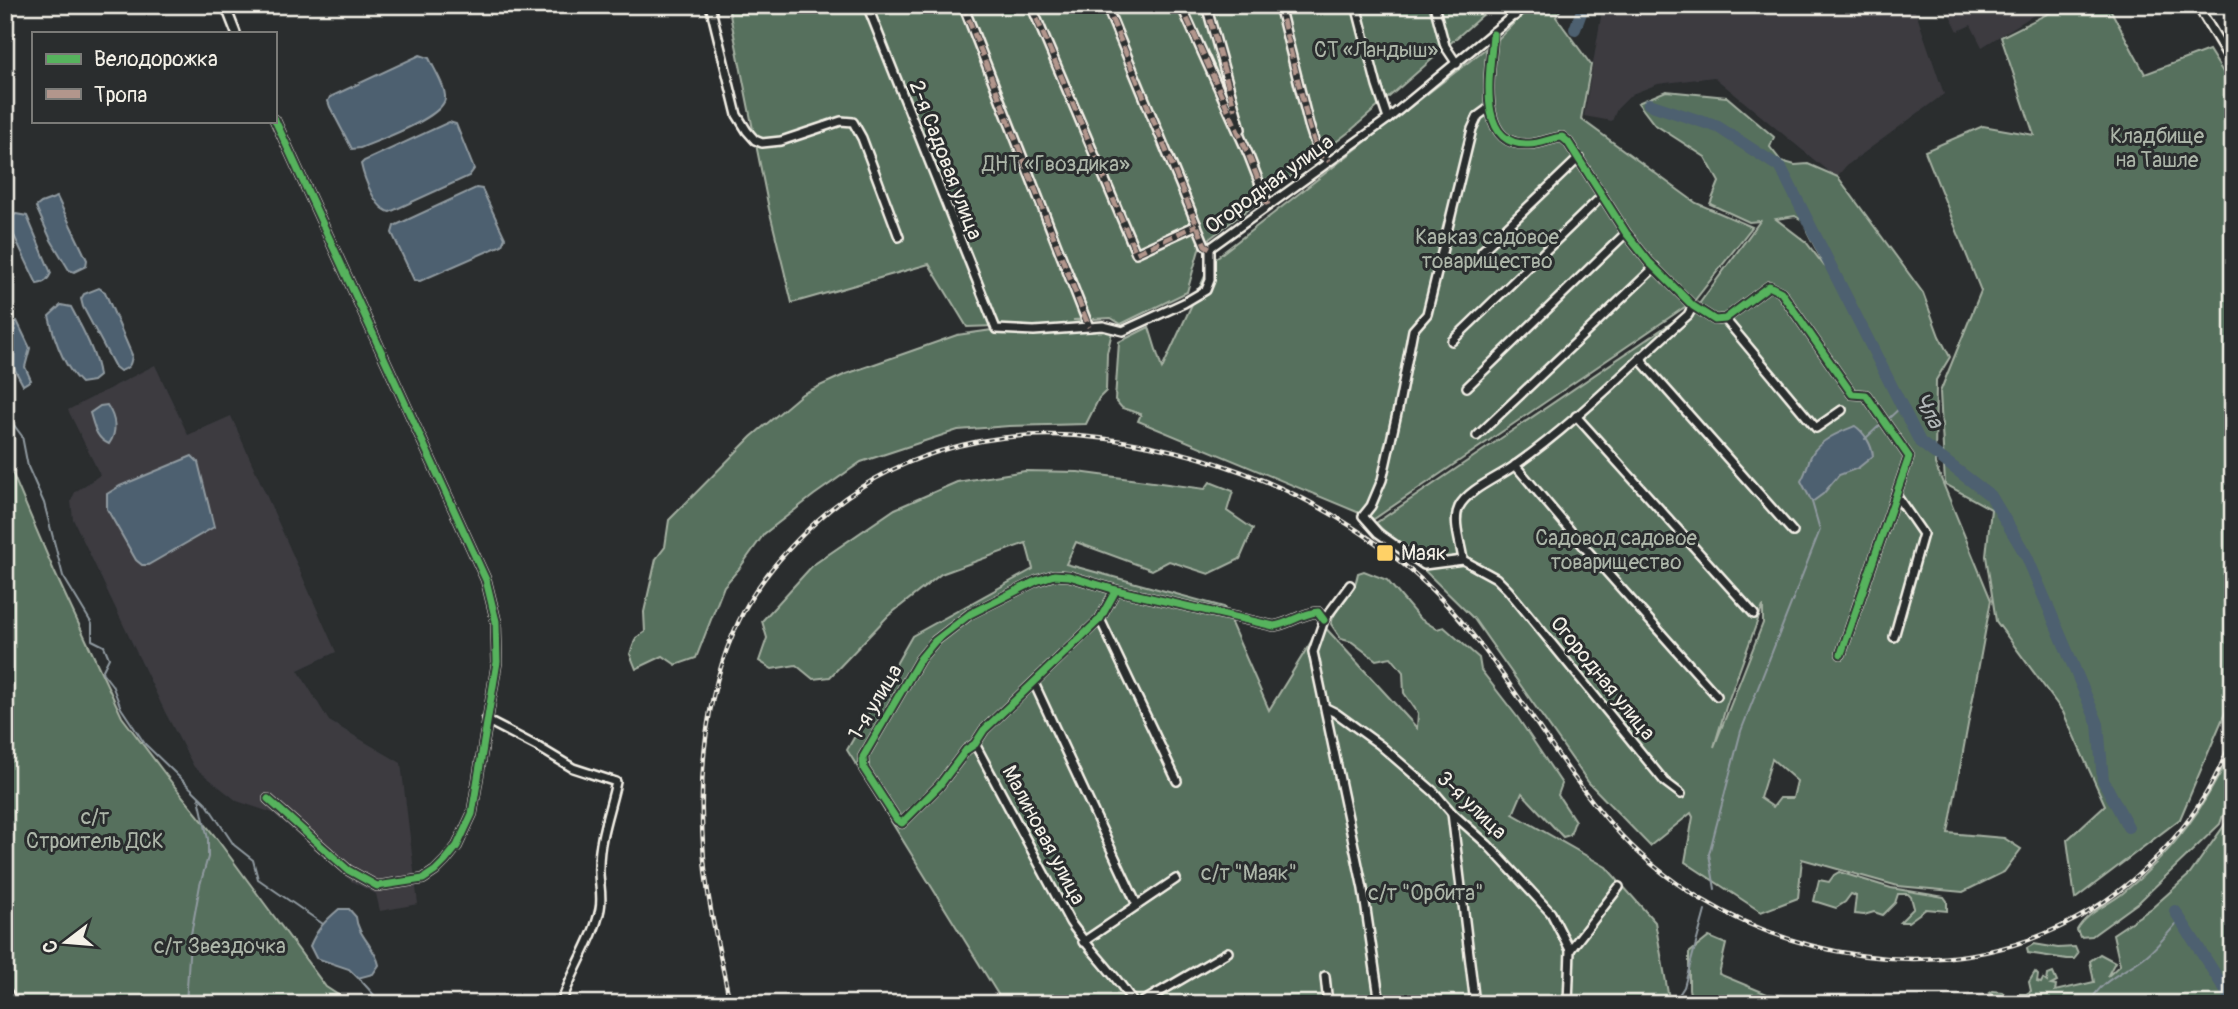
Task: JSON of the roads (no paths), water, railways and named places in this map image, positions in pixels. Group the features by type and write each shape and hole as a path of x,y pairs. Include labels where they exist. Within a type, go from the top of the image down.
{"street":[{"path":"225,5 236,32"},
{"path":"710,5 737,115 747,131 755,140 770,143 841,121 853,122 862,138 899,237"},
{"name":"2-я Садовая улица","path":"867,5 993,326"},
{"path":"963,5 1089,327"},
{"path":"1031,5 1136,253 1197,225"},
{"path":"1106,5 1205,245 1210,248"},
{"path":"1181,5 1249,156 1268,205"},
{"path":"1206,5 1249,156"},
{"path":"1279,5 1308,125 1318,153 1329,161"},
{"path":"1356,5 1388,119"},
{"path":"1434,5 1448,53 1457,64"},
{"path":"1505,5 1515,16"},
{"name":"Огородная улица","path":"993,326 1000,330 1034,331 1107,326 1123,331 1202,293 1210,280 1210,248 1388,119 1526,5"},
{"path":"2197,5 2233,65"},
{"path":"1493,34 1489,108 1497,129 1504,137 1516,143 1528,144 1562,137 1579,158 1626,233 1654,267 1693,306 1715,320 1725,319 1769,286 1781,292 1852,394 1866,395 1909,457 1841,654"},
{"path":"1489,108 1478,116 1472,130 1427,314 1413,330 1381,480 1371,506 1363,516 1378,533 1424,565 1463,560 1456,519 1465,497 1515,465 1576,416 1688,315 1693,306"},
{"path":"268,800 348,870 367,882 377,887 423,879 446,861 467,828 497,662 496,621 486,580 276,122"},
{"path":"1482,251 1579,158"},
{"path":"1452,341 1602,196"},
{"path":"1467,387 1626,233"},
{"path":"1477,436 1654,267"},
{"path":"1725,319 1816,428 1842,411"},
{"path":"1641,356 1688,414 1793,532"},
{"path":"1576,416 1754,614"},
{"path":"1515,465 1717,696"},
{"path":"1894,637 1923,534 1896,495"},
{"name":"Огородная улица","path":"1463,560 1496,579 1508,590 1665,782 1681,794"},
{"name":"1-я улица","path":"1116,590 1100,618 984,730 939,786 902,823 897,820 864,769 863,757 871,741 920,659 935,642 970,614 1036,581 1054,575 1069,576 1116,590 1273,626 1282,625 1310,612 1318,612 1324,620"},
{"path":"1350,585 1324,620 1313,652 1363,889 1380,1004"},
{"path":"1100,618 1177,781"},
{"path":"1034,683 1137,905"},
{"name":"3-я улица","path":"1326,708 1380,745 1434,792 1551,913 1570,950 1568,1004"},
{"path":"486,720 573,768 616,782 598,867 602,898 600,912 561,1004"},
{"name":"Малиновая улица","path":"975,744 1070,922 1083,942 1136,1004 1228,952"},
{"path":"1452,813 1475,1004"},
{"path":"1083,942 1175,879"},
{"path":"1570,950 1619,887"},
{"path":"1325,976 1328,1004"},
{"path":"5,990 16,1004"}],"water":[{"path":"420,55 429,58 442,84 445,99 441,106 433,114 408,128 352,149 330,107 330,97"},
{"path":"449,122 456,124 474,169 469,176 390,212 385,210 371,192 361,164"},
{"path":"476,188 482,189 505,238 502,245 420,281 414,280 392,233 394,226"},
{"path":"57,197 87,260 86,266 74,272 69,270 51,240 36,207"},
{"path":"16,214 27,216 51,273 42,283 37,284 8,223"},
{"path":"99,288 105,292 132,355 129,365 120,371 115,367 83,307 81,299 84,294"},
{"path":"61,305 71,307 92,350 99,376 93,381 81,383 60,352 49,316"},
{"path":"17,321 30,348 25,367 31,380 23,385 5,351 5,326"},
{"path":"107,405 114,424 114,434 109,444 98,435 90,413"},
{"path":"1855,426 1867,439 1873,456 1858,468 1839,475 1823,494 1812,502 1801,481 1812,454 1826,440"},
{"path":"192,456 198,462 214,527 148,565 142,565 136,560 107,509 107,494"},
{"path":"339,909 349,909 356,917 357,924 379,965 373,974 358,978 349,969 316,958 310,946 322,926"}],"waterway":[{"name":"Чла","path":"1575,29 1584,5"},
{"name":"Чла","path":"1649,104 1718,127 1781,168 1920,442 1991,496 2027,557 2098,724 2103,780 2128,827"},
{"path":"1886,421 1902,406"},
{"path":"5,413 22,436 28,467 44,503 63,576 92,624 92,640 104,646 109,658 102,672 112,685 121,708 145,744 206,803 234,845 253,860 258,879 323,924"},
{"path":"1865,439 1881,424"},
{"path":"1715,889 1709,854 1741,731 1820,530 1812,502"},
{"path":"186,1004 190,940 208,857 208,839 199,798"},
{"path":"1673,1004 1684,987 1705,911"},
{"name":"Чла","path":"2175,911 2233,1002"},
{"path":"2089,1004 2108,982 2151,951 2180,919"},
{"path":"357,976 382,1004"}],"railway":[{"path":"730,1004 706,877 702,795 703,762 713,698 732,636 753,595 779,561 818,520 845,498 906,463 973,443 1008,437 1078,436 1173,451 1264,481 1349,525 1388,552 1452,610 1499,670 1587,794 1611,824 1653,865 1701,899 1754,926 1811,945 1870,956 1929,959 1988,951 2044,934 2076,919 2105,901 2159,855 2202,799 2220,768 2233,736"}],"place":[{"name":"Маяк","path":"1385,553"}],"park label":[{"name":"СТ «Ландыш»","path":"1376,50"},
{"name":"Кладбище на Ташле","path":"2157,148"},
{"name":"ДНТ «Гвоздика»","path":"1056,164"},
{"name":"Кавказ садовое товарищество","path":"1487,249"},
{"name":"Садовод садовое товарищество","path":"1616,550"},
{"name":"с/т Строитель ДСК","path":"95,829"},
{"name":"с/т \"Маяк\"","path":"1249,873"},
{"name":"с/т \"Орбита\"","path":"1426,893"},
{"name":"с/т Звездочка","path":"220,946"}]}
